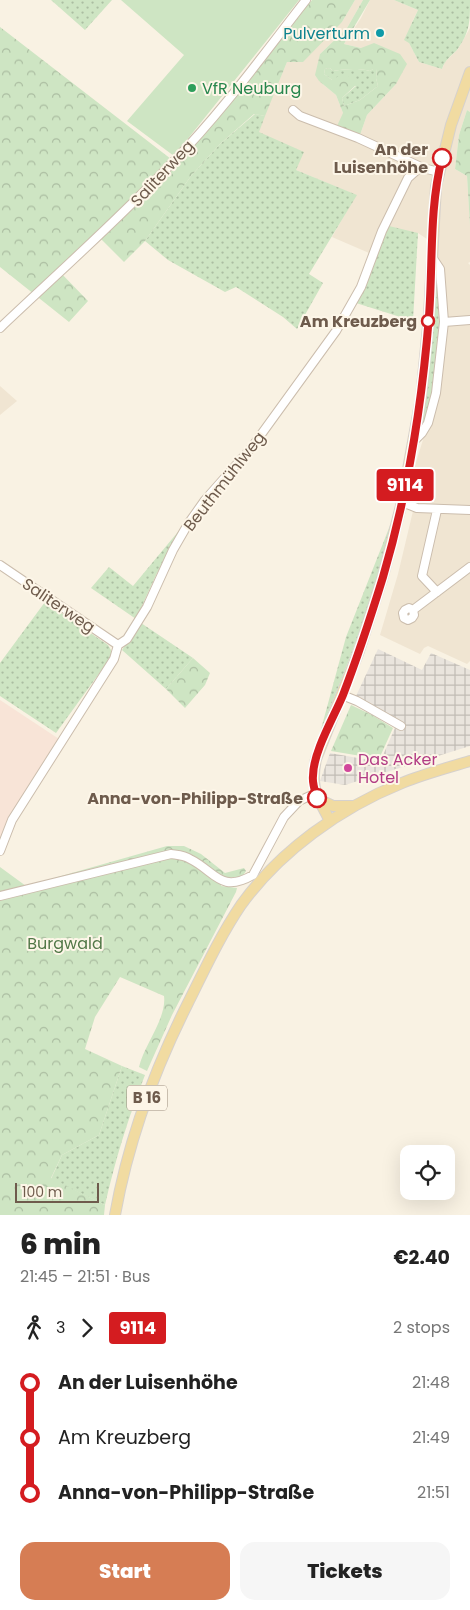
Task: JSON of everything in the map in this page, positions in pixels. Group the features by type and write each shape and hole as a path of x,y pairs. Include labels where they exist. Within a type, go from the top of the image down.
{"main road":[{"path":"327,823 312,776 316,759 342,695 383,576 402,502 421,398 429,316 435,198 439,172 457,106 470,72"},
{"name":"B 16","path":"115,1215 128,1156 139,1119 164,1054 216,947 241,906 261,881 284,858 327,823 353,806 403,782 470,761"},
{"path":"317,796 333,806 353,806"}],"street":[{"name":"Saliterweg","path":"0,328 126,211 175,161 233,93 306,0"},
{"path":"293,110 296,114 358,138 424,168 439,172"},
{"name":"Beuthmühlweg","path":"0,850 12,820 114,659 118,645 127,638 146,607 173,550 188,524 205,500 252,447 336,331 361,287 382,231 408,178 417,170 424,168"},
{"path":"414,441 428,423 436,393 444,322 440,268 432,257"},
{"path":"444,322 470,320"},
{"path":"402,502 416,508 470,510"},
{"path":"437,510 422,576 437,592"},
{"name":"Saliterweg","path":"0,565 118,645"},
{"path":"412,610 470,567"},
{"path":"342,695 358,701 401,726"},
{"path":"0,896 171,854 192,860 220,880 236,883 243,881 253,876 284,816 302,799 317,796"}],"shaded area":[{"path":"355,0 363,0 347,28 320,54 319,81 336,95 343,113 360,135 367,115 396,84 361,48 344,44 370,0 394,0 418,10 412,22 409,43 419,62 442,69 445,62 458,49 470,28 470,112 467,110 459,135 455,169 467,176 470,226 470,262 468,263 470,265 470,661 467,664 428,646 420,654 380,635 398,574 413,511 413,472 439,388 445,316 436,245 418,233 376,256 332,237 356,195 296,170 258,131 287,62 342,22"},
{"path":"0,386 17,401 0,415"},
{"path":"378,649 422,670 431,653 470,670 470,746 345,785 320,781 330,753 380,762 398,721 356,696"},
{"path":"0,700 59,739 0,848"}],"green space":[{"path":"51,0 112,0 85,30"},
{"name":"VfR Neuburg","path":"121,0 299,0 174,156 127,121 184,55"},
{"path":"312,0 355,0 342,22 303,62 287,62 265,116 254,114 220,144 191,176 145,241 124,262 96,234 57,269 88,301 69,322 0,267 0,27 175,164"},
{"path":"363,0 370,0 344,44 361,48 374,43 400,54 407,64 396,84 367,115 360,135 337,126 343,113 336,95 319,81 315,75 320,54 347,28","holes":["330,68 333,71 352,69 370,71 377,69 376,78 378,86 360,100 344,106 342,98 356,85 356,79 342,74 332,80 324,74 325,69"]},
{"path":"394,0 470,0 467,32 457,50 446,61 442,69 419,62 409,43 404,40 418,10"},
{"path":"330,68 333,71 361,69 370,71 377,69 376,78 378,86 360,100 344,106 342,98 356,86 332,80 324,74 325,69"},
{"path":"467,110 470,112 470,226 467,176 455,169 459,135"},
{"path":"255,114 265,116 259,132 304,152 296,170 357,195 309,274 323,283 297,329 283,317 236,287 225,292 168,260 145,241 191,176 220,144"},
{"path":"389,226 418,233 413,321 356,303"},
{"path":"434,270 437,270 439,326 434,383 423,428 419,428"},
{"path":"393,518 371,599 320,733 346,637"},
{"path":"182,527 157,573 136,619 91,588 109,567 133,586"},
{"path":"45,602 108,645 111,650 111,657 56,733 0,696 0,663"},
{"path":"141,623 193,658 166,689 122,650"},
{"path":"193,658 210,673 205,685 185,708 166,689"},
{"path":"351,705 393,728 379,759 331,751"},
{"name":"Burgwald","path":"167,846 184,846 201,854 225,873 244,868 246,871 242,877 222,878 221,886 237,888 236,892 172,1015 147,1071 139,1067 159,1022 164,1004 164,996 120,977 95,1017 85,1049 122,1066 99,1135 62,1155 51,1178 105,1205 104,1215 0,1215 0,867 26,886"},
{"path":"122,1066 145,1075 122,1140 105,1205 51,1179 62,1155 99,1135"}],"bus line":[{"name":"9114","path":"317,798 312,776 316,759 354,666 383,576 402,502 414,441 421,398 429,316 436,186 442,158"}],"place":[{"name":"Pulverturm","path":"380,33"},
{"name":"VfR Neuburg","path":"192,88"},
{"name":"An der Luisenhöhe","path":"442,158"},
{"name":"Am Kreuzberg","path":"428,321"},
{"name":"Das Acker Hotel","path":"348,768"},
{"name":"Anna-von-Philipp-Straße","path":"317,798"}]}
